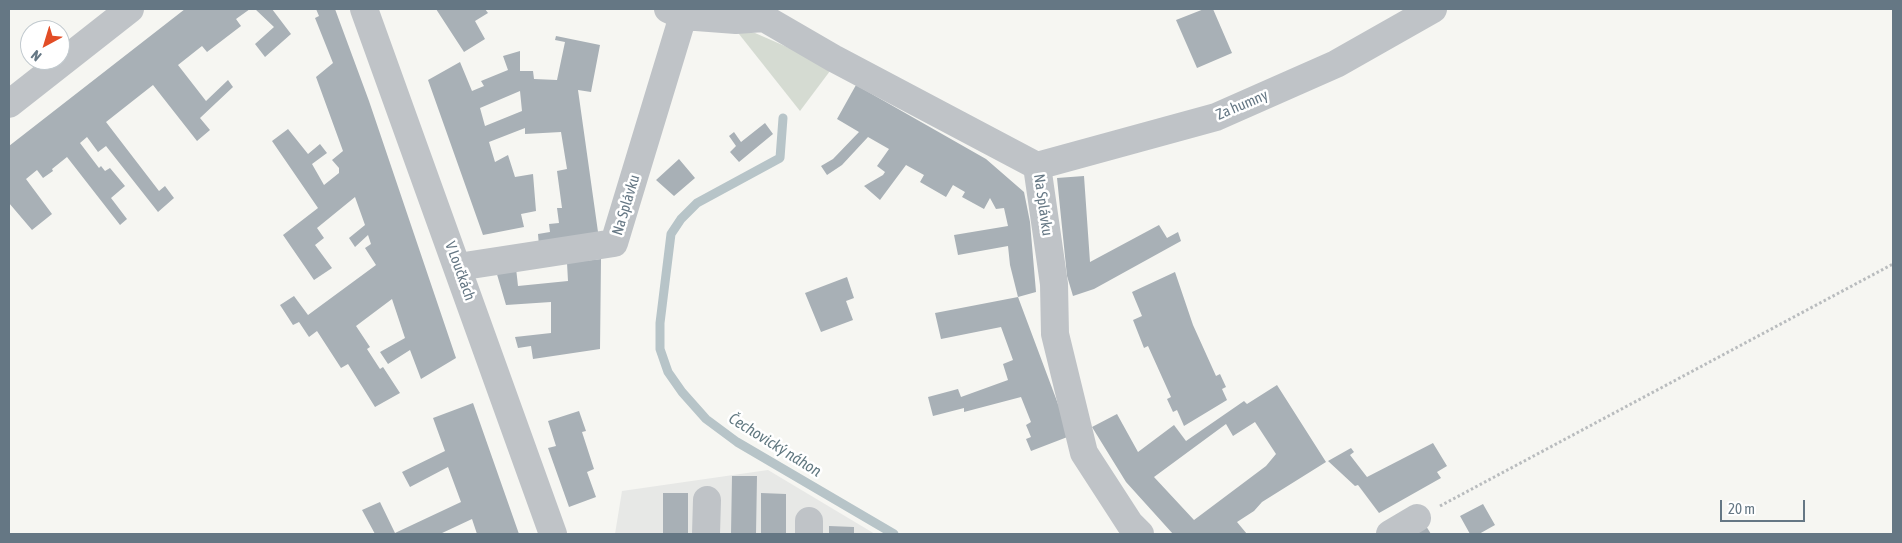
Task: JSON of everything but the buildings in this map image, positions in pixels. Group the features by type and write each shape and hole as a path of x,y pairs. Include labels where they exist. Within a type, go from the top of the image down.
{"street":[{"path":"9,104 130,9"},
{"name":"V Loučkách","path":"364,9 553,534"},
{"name":"Za humny","path":"1038,166 1216,117 1336,64 1433,9"},
{"name":"Na Splávku","path":"458,267 614,242 679,11 736,20 760,14 833,58 1038,166 1054,284 1055,334 1084,453 1130,524 1140,534"},
{"path":"706,500 706,534"},
{"path":"1390,534 1418,518"}],"path":[{"path":"1418,518 1893,264"}],"shaded area":[{"path":"735,29 755,33 794,50 830,71 800,111"},
{"path":"768,470 875,534 615,534 622,491"}],"waterway":[{"name":"Čechovický náhon","path":"783,118 780,158 697,203 681,219 671,234 660,323 660,349 668,372 682,392 706,419 737,442 894,534"}]}
